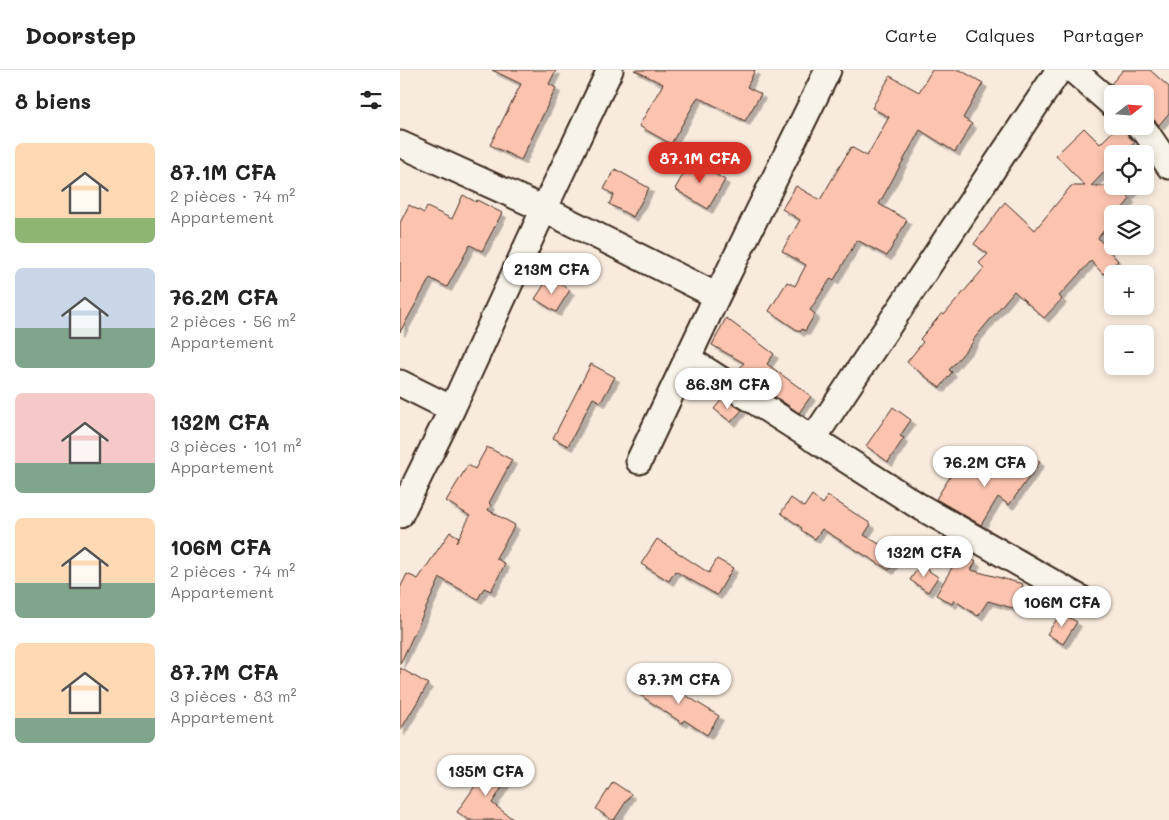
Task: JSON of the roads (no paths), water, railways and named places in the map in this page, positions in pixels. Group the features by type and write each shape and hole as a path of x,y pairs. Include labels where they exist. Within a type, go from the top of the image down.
{"street":[{"path":"400,515 452,409 544,208 610,70"},
{"path":"639,461 687,358 828,70"},
{"path":"813,439 1059,70"},
{"path":"1073,70 1104,97"},
{"path":"1148,135 1169,166"},
{"path":"400,144 544,208 717,296"},
{"path":"687,358 917,505 1087,602"},
{"path":"400,383 452,409"}]}
